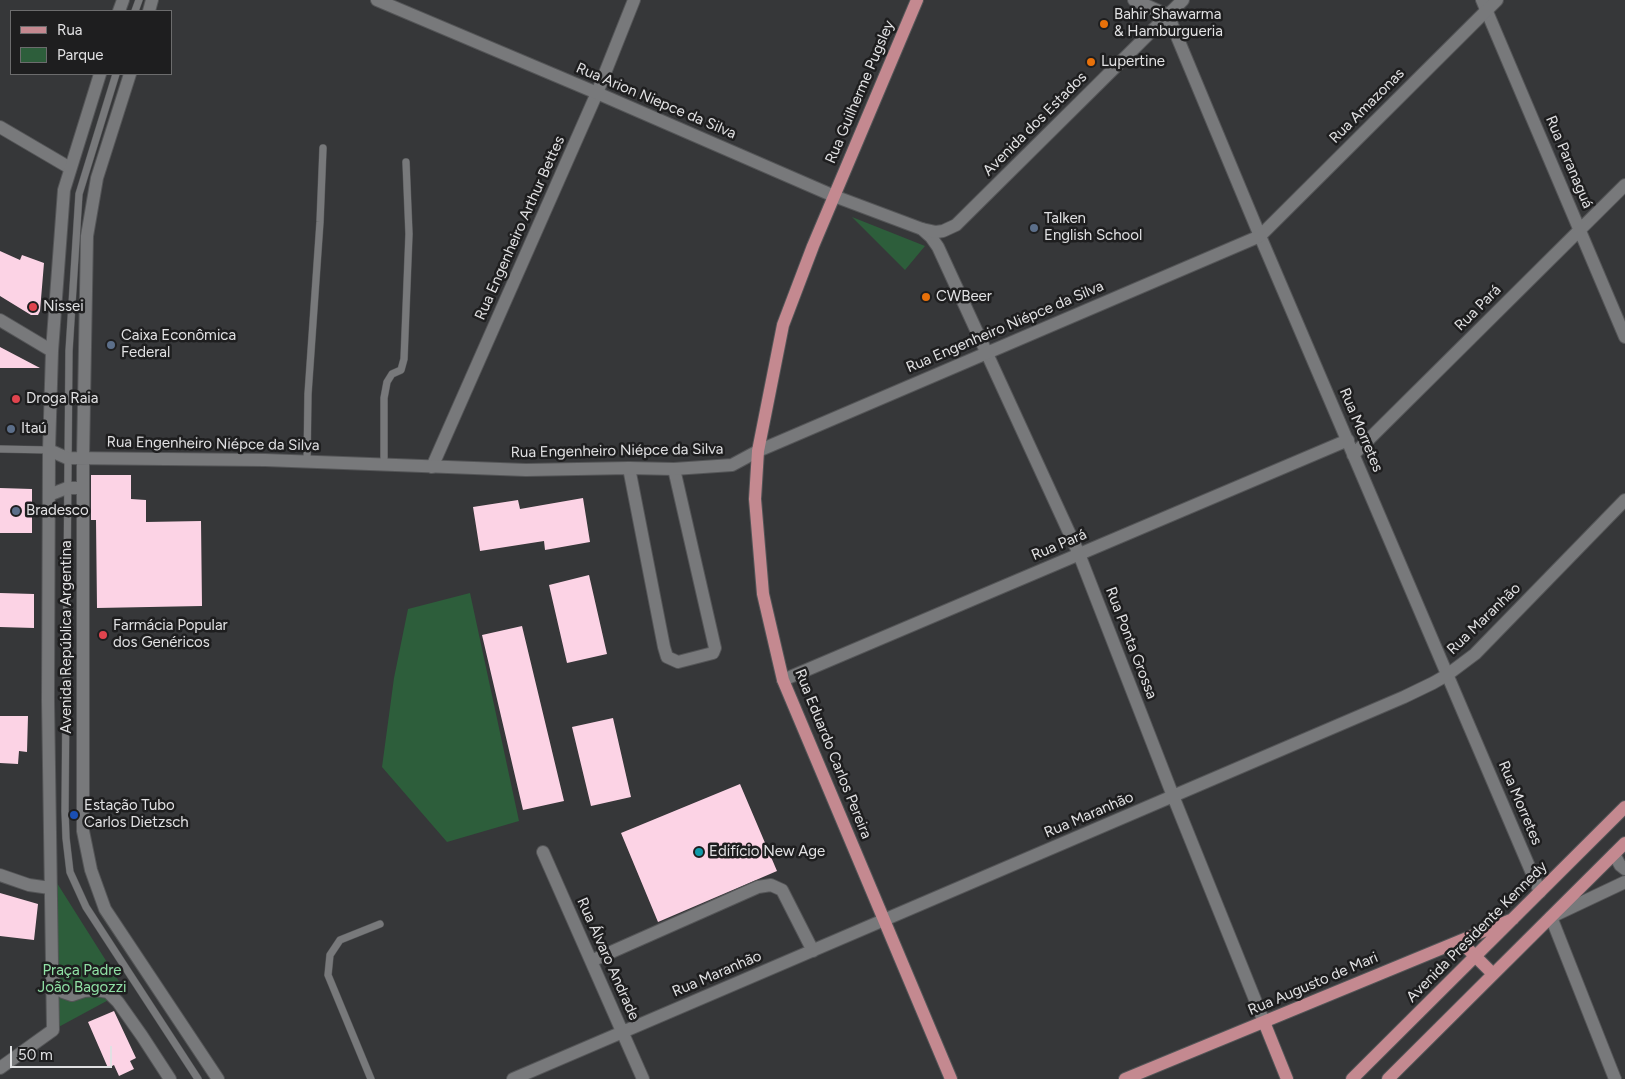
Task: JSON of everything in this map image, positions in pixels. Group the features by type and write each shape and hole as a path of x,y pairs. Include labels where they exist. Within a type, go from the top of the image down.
{"main road":[{"name":"Rua Guilherme Pugsley","path":"834,196 917,0"},
{"name":"Rua Eduardo Carlos Pereira","path":"834,196 798,283 784,325 758,451 755,499 763,594 783,680 951,1079"},
{"name":"Avenida Presidente Kennedy","path":"1352,1079 1625,807"},
{"path":"1388,1079 1625,843"},
{"name":"Rua Augusto de Mari","path":"1125,1079 1513,919"},
{"path":"1460,941 1493,974"},
{"name":"Rua Ponta Grossa","path":"1264,1022 1287,1079"}],"street":[{"name":"Rua Arion Niepce da Silva","path":"377,0 597,92 834,196 922,229"},
{"name":"Rua Engenheiro Arthur Bettes","path":"432,467 597,92 634,0"},
{"path":"1134,0 1168,15"},
{"name":"Avenida dos Estados","path":"922,229 944,232 956,225 1183,0"},
{"name":"Rua Amazonas","path":"1260,236 1484,5 1497,0"},
{"name":"Rua Paranaguá","path":"1484,5 1625,337"},
{"name":"Rua Morretes","path":"1168,15 1260,236 1540,892"},
{"name":"Avenida República Argentina","path":"0,1068 53,1030 50,888 49,495 52,351 64,190 100,75"},
{"name":"Avenida República Argentina","path":"130,75 97,178 87,236 83,458 83,831 91,870 105,909 218,1079"},
{"path":"0,127 70,168"},
{"name":"Rua Pará","path":"1353,454 1625,185"},
{"name":"Rua Ponta Grossa","path":"922,229 935,241 1079,554 1172,796 1264,1022"},
{"name":"Rua Engenheiro Niépce da Silva","path":"49,450 68,458 307,462 526,470 674,469 732,465 758,451 1260,236"},
{"path":"0,320 52,351"},
{"name":"Rua Pará","path":"783,680 1348,440"},
{"path":"629,468 664,647 667,657 678,662 713,653 715,648 674,469"},
{"path":"49,495 67,488 83,488"},
{"name":"Rua Maranhão","path":"513,1079 1404,697 1447,675 1486,643 1625,500"},
{"name":"Rua Álvaro Andrade","path":"543,852 643,1079"},
{"path":"1614,854 1620,865 1625,869"},
{"path":"0,875 29,885 50,888"},
{"path":"1615,1079 1551,917 1625,882"},
{"path":"591,961 758,888 771,885 782,890 813,951"},
{"path":"52,978 57,988 62,992 72,995 84,991 108,992 125,1012 170,1079"}],"lane":[{"path":"116,75 79,194 69,351 65,812 70,872 86,907 198,1079"},
{"path":"307,462 308,394 320,222 323,148"},
{"path":"384,465 384,398 387,382 392,374 401,370 404,359 409,234 406,162"},
{"path":"0,449 49,450"},
{"path":"371,1079 328,975 330,954 340,940 380,924"}],"green space":[{"path":"852,217 925,246 905,270"},
{"path":"470,593 519,821 447,842 382,767 394,678 408,609"},
{"name":"Praça Padre João Bagozzi","path":"50,872 122,986 114,997 53,1030"}],"building":[{"path":"0,251 20,260 22,255 44,263 40,311 38,315 31,315 0,296"},
{"path":"0,347 40,368 0,368"},
{"path":"91,475 131,475 131,499 146,500 146,522 201,521 202,606 97,608 96,520 91,520"},
{"name":"Bradesco","path":"0,488 32,489 32,533 0,533"},
{"path":"583,498 590,542 545,550 544,541 480,551 473,507 518,500 520,509"},
{"path":"589,575 607,654 567,663 549,585"},
{"path":"0,593 34,594 34,628 0,627"},
{"path":"522,626 564,801 523,810 482,635"},
{"path":"0,716 28,716 27,752 19,751 18,764 0,763"},
{"path":"613,718 631,797 591,806 572,727"},
{"name":"Edifício New Age","path":"740,784 777,871 658,922 621,833"},
{"path":"0,893 38,904 34,940 0,936"},
{"path":"114,1011 136,1058 130,1061 134,1069 119,1076 114,1065 108,1068 88,1022"}],"place":[{"name":"Bahir Shawarma & Hamburgueria","path":"1104,24"},
{"name":"Lupertine","path":"1091,62"},
{"name":"Talken English School","path":"1034,228"},
{"name":"CWBeer","path":"926,297"},
{"name":"Nissei","path":"33,307"},
{"name":"Caixa Econômica Federal","path":"111,345"},
{"name":"Droga Raia","path":"16,399"},
{"name":"Itaú","path":"11,429"},
{"name":"Bradesco","path":"16,511"},
{"name":"Farmácia Popular dos Genéricos","path":"103,635"},
{"name":"Estação Tubo Carlos Dietzsch","path":"74,815"},
{"name":"Edifício New Age","path":"699,852"}]}
